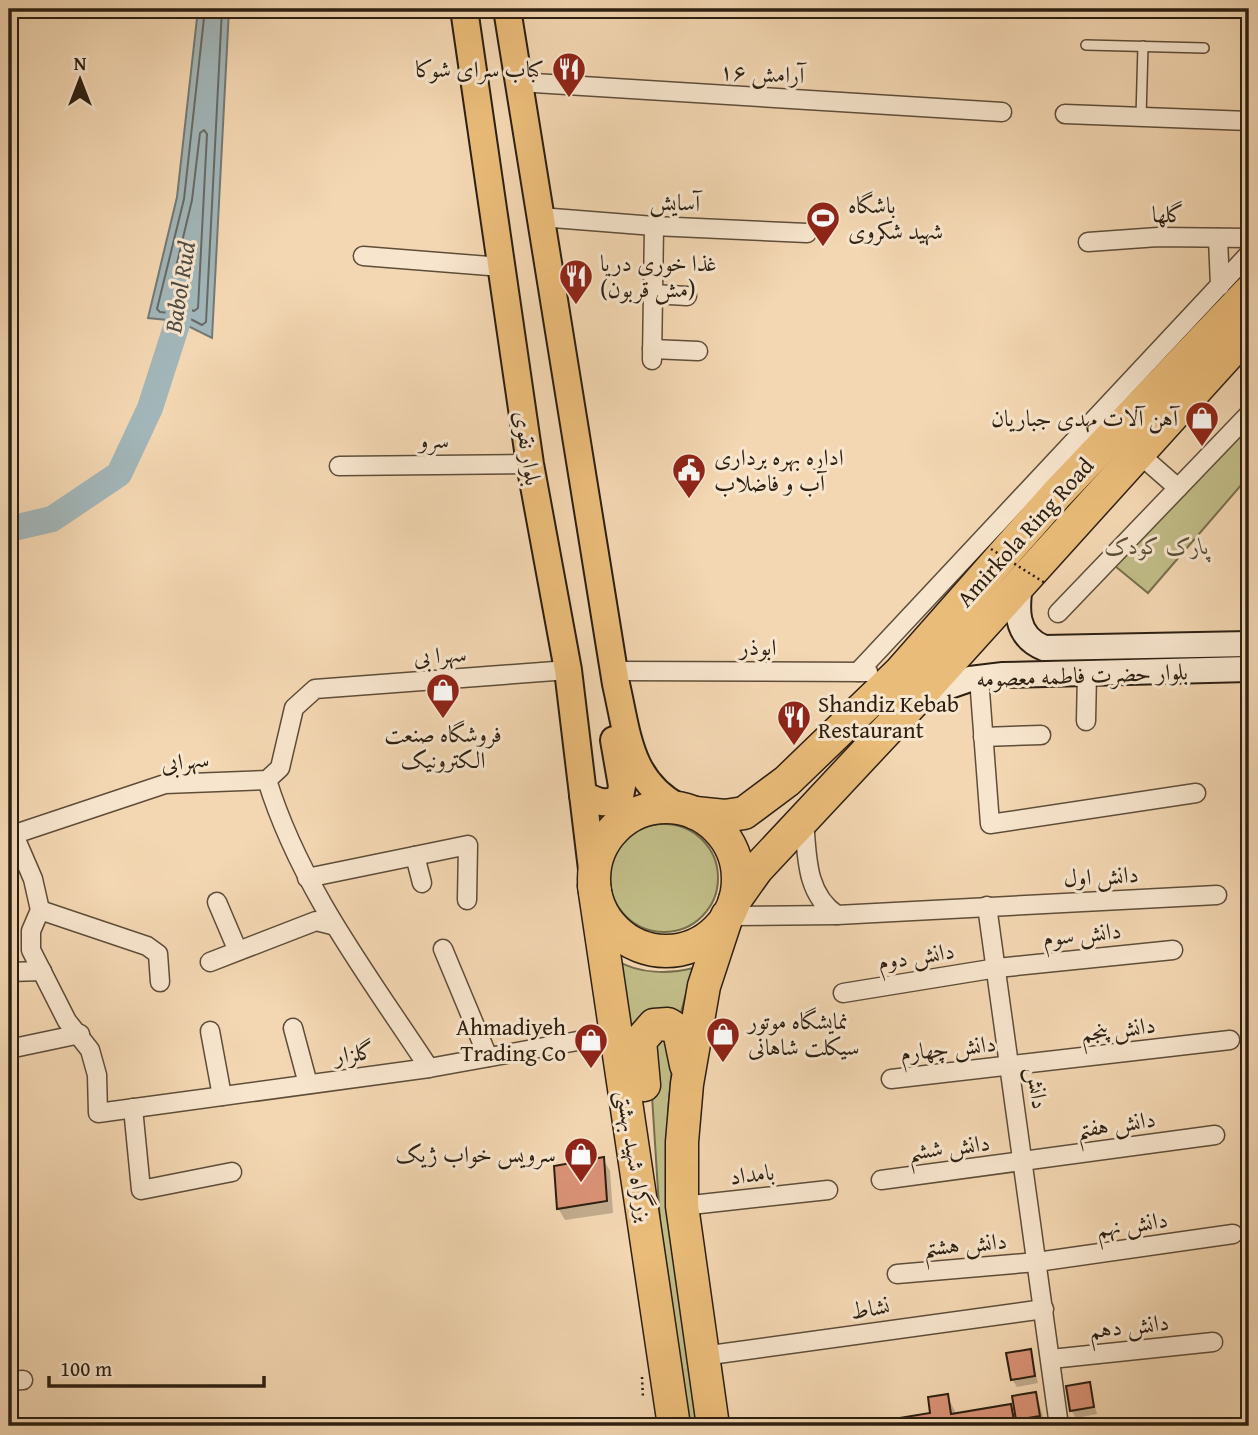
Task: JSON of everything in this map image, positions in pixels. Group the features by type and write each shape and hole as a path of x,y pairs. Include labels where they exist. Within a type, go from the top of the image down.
{"highway":[{"name":"Amirkola Ring Road","path":"731,908 757,869 827,796 909,685 1006,565 1048,487 1235,289"},
{"name":"Amirkola Ring Road","path":"1006,565 1138,453 1249,331"},
{"name":"Amirkola Ring Road","path":"688,811 725,816 744,813 761,803 798,769 909,685"},
{"path":"798,769 795,779 800,794 808,799 827,796"},
{"path":"646,810 688,811 710,822 731,848 738,882 731,908 709,935 686,948 650,948 618,933 602,911 594,886 598,853 617,826 646,810"},
{"name":"بزرگراه شهید بهشتی","path":"594,886 674,1426"},
{"name":"بزرگراه شهید بهشتی","path":"713,1426 682,1206 687,1084 709,968 731,908"},
{"path":"648,1246 649,1136 640,1048 647,1028 668,1024 680,1031 686,1055 687,1084"}],"main road":[{"name":"بلوار نقوی","path":"464,9 530,464 568,670 594,886"},
{"path":"507,9 616,677 635,765 656,794 688,811"},
{"name":"بلوار حضرت فاطمه معصومه","path":"1006,565 1020,625 1027,638 1044,648 1249,644"},
{"name":"بلوار حضرت فاطمه معصومه","path":"909,685 979,678 1249,669"},
{"path":"583,795 603,804 612,803 620,797 622,786 609,708 616,677"}],"street":[{"name":"آرامش ۱۶","path":"518,82 1002,112"},
{"path":"1065,114 1249,121"},
{"name":"آسایش","path":"540,217 654,226 807,233"},
{"path":"654,226 652,354 698,351"},
{"name":"گلها","path":"1087,242 1158,237 1249,239"},
{"path":"1219,238 1235,289"},
{"path":"1235,289 1249,254"},
{"path":"363,256 502,267"},
{"path":"653,295 687,296"},
{"path":"1058,613 1249,414"},
{"path":"1138,453 1178,488"},
{"name":"سرو","path":"339,466 530,464"},
{"path":"858,672 1006,565"},
{"name":"سهرا بی","path":"267,780 280,768 294,708 315,689 568,670"},
{"name":"ابوذر","path":"616,677 858,672 909,685"},
{"path":"1086,721 1087,673"},
{"path":"979,678 990,824 1196,793"},
{"path":"984,737 1041,735"},
{"path":"267,780 282,827 332,925 429,1068"},
{"name":"سهرابی","path":"11,836 165,784 267,780"},
{"path":"804,819 813,885 824,905 837,915"},
{"path":"11,836 33,879 40,909 31,931 31,950 68,1021 80,1034"},
{"path":"307,878 468,845 467,900"},
{"path":"415,856 422,883"},
{"name":"دانش اول","path":"987,906 1217,895"},
{"path":"217,902 237,949"},
{"path":"731,908 837,915 987,906"},
{"name":"دانش","path":"987,906 1059,1426"},
{"path":"40,909 147,946 158,954 160,982"},
{"path":"210,962 237,949 316,921 332,925"},
{"path":"443,948 488,1057"},
{"name":"دانش سوم","path":"997,968 1173,950"},
{"name":"دانش دوم","path":"842,993 997,968"},
{"path":"9,972 42,971"},
{"path":"293,1028 309,1084"},
{"path":"210,1031 222,1096"},
{"path":"9,1049 80,1034"},
{"name":"گلزار","path":"80,1034 90,1050 97,1075 98,1113 429,1068 617,1034"},
{"name":"دانش پنجم","path":"1011,1066 1230,1040"},
{"name":"دانش چهارم","path":"891,1079 1011,1066"},
{"path":"133,1108 141,1190 232,1172"},
{"name":"دانش هفتم","path":"1023,1162 1215,1135"},
{"name":"دانش ششم","path":"881,1180 1023,1162"},
{"name":"بامداد","path":"682,1206 828,1189"},
{"name":"دانش نهم","path":"1037,1262 1233,1234"},
{"name":"دانش هشتم","path":"897,1274 1037,1262"},
{"name":"نشاط","path":"702,1356 1044,1309"},
{"name":"دانش دهم","path":"1051,1359 1213,1342"}],"lane":[{"path":"1086,45 1204,48"},
{"path":"1141,117 1143,46"}],"path":[{"path":"642,1377 643,1398"}],"green space":[{"name":"پارک کودک","path":"1249,407 1249,476 1148,593 1110,562"},
{"path":"664,824 685,828 702,840 714,857 718,878 714,899 702,916 685,928 664,932 643,928 626,916 614,899 610,878 614,857 626,840 643,828"},
{"path":"618,961 655,972 693,968 680,1016 632,1038"},
{"path":"662,1036 674,1046 668,1111 670,1229 698,1426 690,1426 660,1222 649,1049"}],"water":[{"path":"198,9 229,9 212,338 178,321 148,318 177,197"}],"building":[{"name":"سرویس خواب ژیک","path":"604,1157 607,1201 557,1209 554,1166"},
{"path":"1031,1349 1035,1376 1011,1380 1006,1353"},
{"path":"1090,1382 1094,1407 1070,1411 1066,1386"},
{"path":"1036,1392 1040,1416 1016,1420 1012,1396"},
{"path":"948,1394 951,1414 1011,1404 1015,1426 882,1426 881,1421 930,1413 928,1397"},
{"path":"1044,1420 1045,1426 1020,1426 1020,1424"}],"waterway":[{"name":"Babol Rud","path":"9,529 52,519 119,474 150,408 178,321 181,287"}],"place":[{"name":"کباب سرای شوکا","path":"569,99"},
{"name":"باشگاه شهید شکروی","path":"823,248"},
{"name":"غذا خوری دریا (مش قربون)","path":"576,306"},
{"name":"آهن آلات مهدی جباریان","path":"1202,448"},
{"name":"اداره بهره برداری آب و فاضلاب","path":"689,500"},
{"name":"فروشگاه صنعت الکترونیک","path":"443,720"},
{"name":"Shandiz Kebab Restaurant","path":"794,747"},
{"name":"نمایشگاه موتور سیکلت شاهانی","path":"723,1064"},
{"name":"Ahmadiyeh Trading Co","path":"591,1070"},
{"name":"سرویس خواب ژیک","path":"581,1184"}]}
